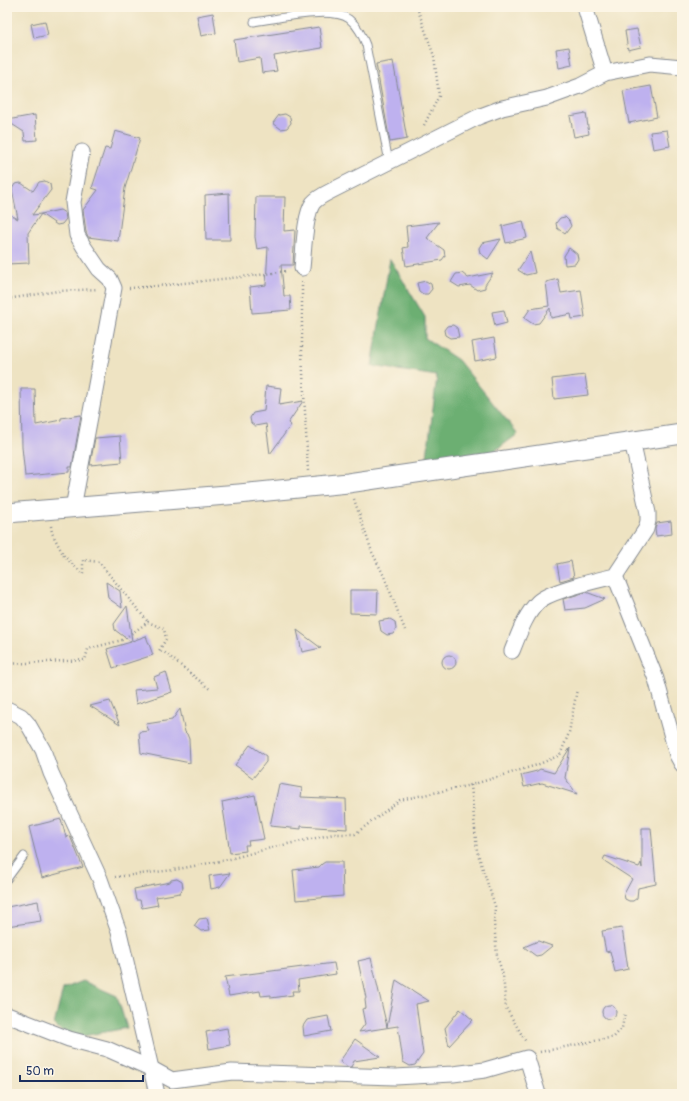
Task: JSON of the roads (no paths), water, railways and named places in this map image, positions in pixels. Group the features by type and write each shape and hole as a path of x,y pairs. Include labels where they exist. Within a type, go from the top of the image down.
{"street":[{"path":"585,7 605,73"},
{"path":"302,268 308,217 313,203 331,191 478,117 502,108 547,98 580,86 605,73 650,64 682,67"},
{"path":"73,508 114,288 110,279 99,269 77,235 73,202 82,152"},
{"path":"7,513 309,488 682,434"},
{"path":"512,651 525,619 538,601 564,590 615,576 646,528 648,513 632,441"},
{"path":"615,576 656,679 676,755 682,764"},
{"path":"7,708 20,716 28,724 43,750 51,773 100,879 119,932 157,1094"},
{"path":"7,1015 69,1039 107,1049 150,1068 172,1080 232,1072 288,1075 396,1077 453,1074 478,1071 530,1056 538,1094"}],"lane":[{"path":"254,22 318,13 335,14 348,18 359,30 366,45 389,162"},
{"path":"7,879 24,856"}]}
